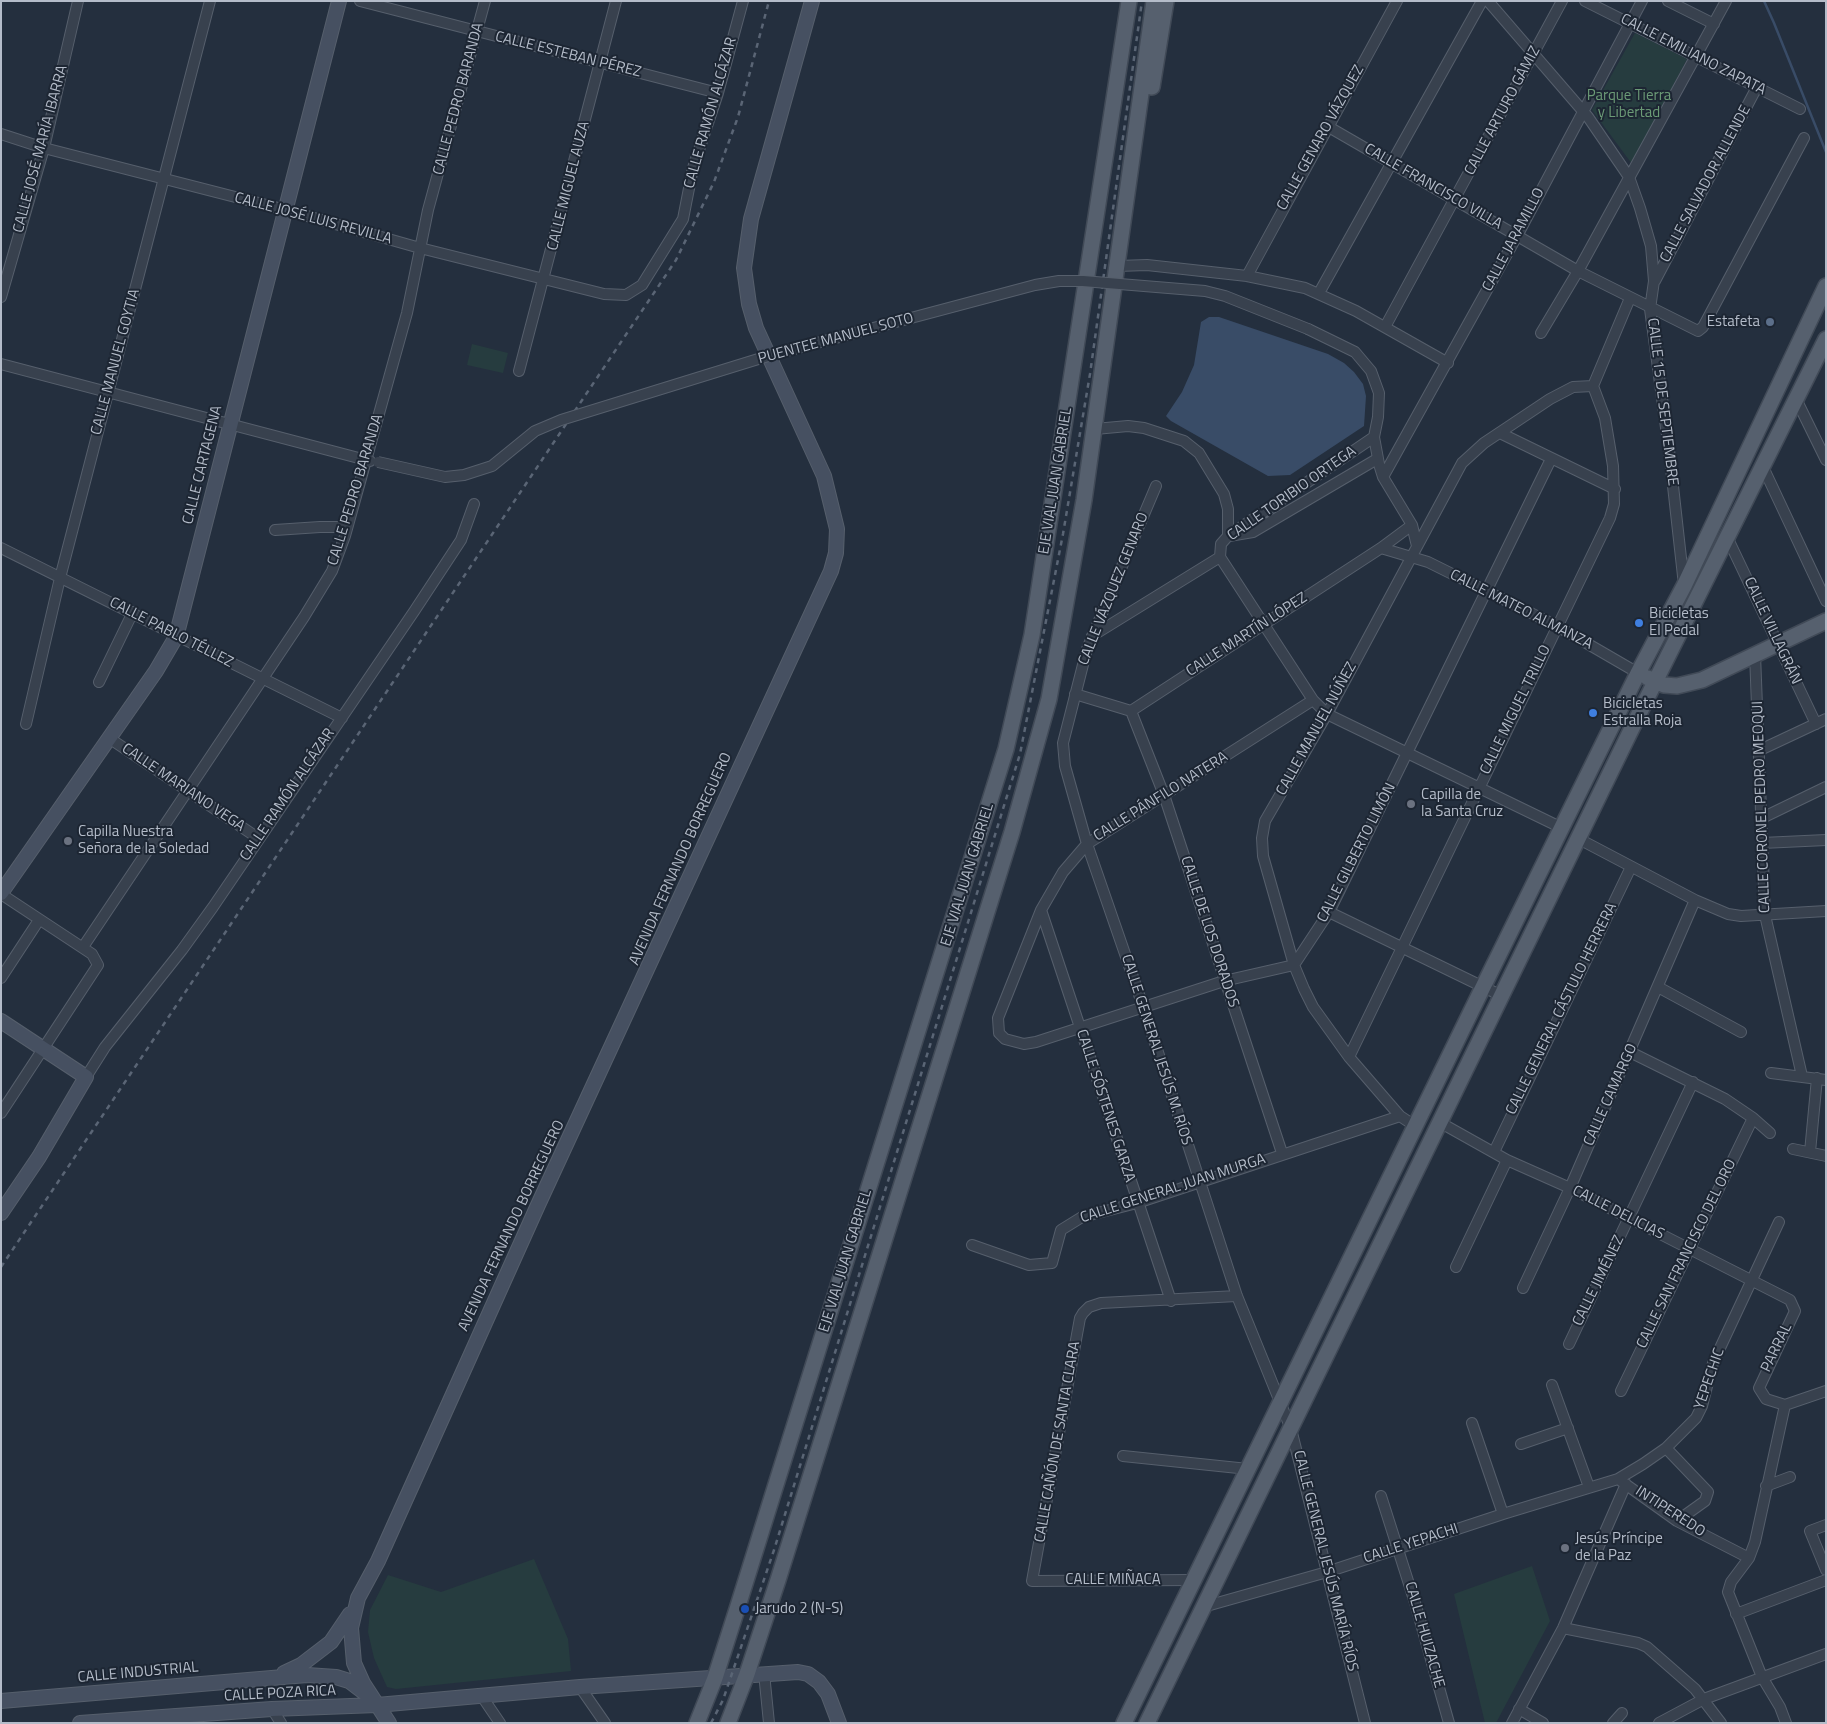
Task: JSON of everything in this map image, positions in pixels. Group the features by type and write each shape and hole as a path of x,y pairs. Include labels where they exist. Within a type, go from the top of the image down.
{"main road":[{"name":"CALLE CARTAGENA","path":"1,893 156,671 176,637 339,1"},
{"name":"AVENIDA FERNANDO BORREGUERO","path":"377,1705 363,1683 354,1663 351,1628 358,1598 378,1561 534,1214 833,567 836,553 837,529 832,501 824,476 756,328 749,304 744,268 751,218 812,1"},
{"path":"1110,126 1109,84 1120,1"},
{"name":"EJE VIAL JUAN GABRIEL","path":"697,1723 715,1678 1006,750 1032,635 1129,1"},
{"name":"EJE VIAL JUAN GABRIEL","path":"728,1723 747,1674 1034,760 1059,650 1095,429 1154,1"},
{"path":"1132,166 1146,120 1166,1"},
{"path":"1124,1723 1483,987 1638,673 1684,586 1826,286"},
{"path":"1147,1723 1655,682 1797,401 1826,339"},
{"name":"CALLE MATEO ALMANZA","path":"1638,673 1655,682 1677,686 1691,683 1826,621"},
{"path":"1,1021 86,1077 39,1157 1,1212"},
{"path":"278,1676 301,1665 331,1642 342,1628 358,1598"},
{"name":"CALLE POZA RICA","path":"80,1723 172,1720 272,1710 377,1705 580,1687 715,1678 747,1674 798,1672 814,1678 828,1694 839,1723"},
{"name":"CALLE INDUSTRIAL","path":"1,1701 278,1676 321,1675 336,1677 357,1686 377,1705"},
{"path":"377,1705 389,1723"}],"street":[{"name":"CALLE JOSÉ MARÍA IBARRA","path":"1,297 44,148 78,1"},
{"name":"CALLE MANUEL GOYTIA","path":"26,724 60,578 210,1"},
{"name":"CALLE ESTEBAN PÉREZ","path":"360,1 718,93"},
{"name":"CALLE PEDRO BARANDA","path":"83,947 332,571 347,528 406,312 445,147 486,1"},
{"name":"CALLE MIGUEL AUZA","path":"519,371 545,279 616,1"},
{"name":"CALLE RAMÓN ALCÁZAR","path":"626,295 642,285 683,219 693,168 718,93 743,1"},
{"name":"CALLE GENARO VÁZQUEZ","path":"1248,276 1327,126 1397,1"},
{"path":"1319,293 1482,1"},
{"name":"CALLE 15 DE SEPTIEMBRE","path":"1488,1 1584,112 1629,178 1650,246 1654,281 1650,309 1669,450 1684,586"},
{"name":"CALLE ARTURO GÁMIZ","path":"1385,326 1455,201 1562,1"},
{"name":"CALLE EMILIANO ZAPATA","path":"1585,1 1800,109"},
{"name":"CALLE JARAMILLO","path":"1384,477 1518,236 1642,1"},
{"path":"1668,1 1714,24"},
{"path":"1541,333 1578,271 1726,1"},
{"name":"CALLE SALVADOR ALLENDE","path":"1654,281 1757,87"},
{"name":"CALLE FRANCISCO VILLA","path":"1327,126 1578,271 1650,309 1698,331 1703,327 1804,138"},
{"name":"CALLE JOSÉ LUIS REVILLA","path":"1,134 44,148 286,210 420,248 604,294 626,295"},
{"path":"1118,266 1147,265 1280,281 1319,293 1385,326 1448,362"},
{"name":"PUENTEE MANUEL SOTO","path":"1,364 107,394 365,460 445,477 464,475 492,466 535,431 561,420 768,356 1035,286 1059,281 1083,281 1205,291 1225,296 1308,329 1356,352 1366,362 1379,393 1378,417 1374,437"},
{"path":"1593,386 1630,298"},
{"name":"CALLE MANUEL NÚÑEZ","path":"1415,1126 1400,1116 1349,1057 1312,1006 1294,965 1263,856 1262,838 1265,821 1327,714 1462,463 1470,454 1561,393 1573,387 1593,386"},
{"name":"CALLE MIGUEL TRILLO","path":"1349,1057 1400,948 1602,538 1614,504 1614,489 1608,431 1593,386"},
{"path":"1797,401 1826,460"},
{"path":"1095,429 1128,426 1144,428 1184,441 1199,453 1224,494 1228,509 1228,536 1253,532 1378,458"},
{"path":"1500,433 1614,489"},
{"path":"1374,437 1384,477 1412,525 1417,546"},
{"name":"CALLE TORIBIO ORTEGA","path":"1092,636 1220,558 1221,544 1228,536 1374,437"},
{"name":"CALLE GILBERTO LIMÓN","path":"1294,965 1329,912 1551,459"},
{"path":"1763,467 1826,601"},
{"name":"CALLE VÁZQUEZ GENARO","path":"1075,694 1092,636 1156,486"},
{"name":"CALLE RAMÓN ALCÁZAR","path":"86,1077 105,1047 182,950 342,718 461,540 474,504"},
{"name":"CALLE MARTÍN LÓPEZ","path":"1132,711 1381,548 1412,525"},
{"path":"275,530 320,527 347,528"},
{"name":"CALLE VILLAGRÁN","path":"1728,539 1816,724"},
{"name":"CALLE PABLO TÉLLEZ","path":"1,548 133,612 176,637 342,718"},
{"name":"CALLE MATEO ALMANZA","path":"1381,548 1412,556 1486,590 1557,626 1638,673"},
{"path":"1220,558 1313,700 1327,714 1478,789 1562,828"},
{"path":"100,682 133,612"},
{"name":"CALLE CORONEL PEDRO MEOQUI","path":"1755,654 1765,915 1802,1076"},
{"path":"1075,694 1132,711"},
{"name":"CALLE GENERAL JESÚS M. RÍOS","path":"1075,694 1064,736 1063,754 1087,844 1143,1006 1237,1296 1282,1400"},
{"name":"CALLE PÁNFILO NATERA","path":"1080,1028 1024,1044 1005,1039 999,1033 998,1018 1041,910 1063,872 1087,844 1313,700"},
{"name":"CALLE DE LOS DORADOS","path":"1132,711 1164,795 1282,1153"},
{"path":"1760,750 1826,719"},
{"name":"CALLE MARIANO VEGA","path":"109,738 258,838"},
{"path":"1762,818 1826,786"},
{"path":"1579,839 1695,900 1728,914 1740,916 1826,911"},
{"path":"1762,843 1826,840"},
{"name":"CALLE GENERAL CÁSTULO HERRERA","path":"1494,1152 1630,867"},
{"path":"1,893 39,920 83,947 98,962 96,969 1,1113"},
{"name":"CALLE CAMARGO","path":"1523,1288 1570,1188 1695,900"},
{"name":"CALLE SÓSTENES GARZA","path":"1041,910 1137,1203 1171,1300"},
{"path":"1329,912 1502,996"},
{"path":"1,978 39,920"},
{"path":"1080,1028 1224,981 1294,965"},
{"path":"1658,987 1741,1032"},
{"path":"1630,1052 1693,1082 1753,1118 1770,1133"},
{"path":"1771,1073 1821,1079 1810,1152"},
{"name":"CALLE JIMÉNEZ","path":"1569,1344 1693,1082"},
{"name":"CALLE GENERAL JUAN MURGA","path":"972,1245 1029,1265 1052,1263 1061,1230 1082,1217 1137,1203 1282,1153 1400,1116"},
{"name":"CALLE SAN FRANCISCO DEL ORO","path":"1621,1391 1753,1118"},
{"name":"CALLE DELICIAS","path":"1441,1123 1507,1160 1570,1188 1629,1220 1752,1280 1794,1304"},
{"path":"1793,1149 1826,1156"},
{"path":"1456,1267 1507,1160"},
{"name":"YEPECHIC","path":"1622,1481 1666,1448 1686,1430 1699,1412 1713,1363 1778,1222"},
{"path":"1171,1300 1237,1296"},
{"name":"CALLE CAÑÓN DE SANTA CLARA","path":"1032,1580 1080,1318 1089,1307 1101,1303 1171,1300"},
{"name":"PARRAL","path":"1785,1404 1766,1398 1759,1392 1759,1385 1795,1311 1794,1304"},
{"path":"1552,1385 1590,1488"},
{"path":"1786,1723 1780,1707 1762,1677 1728,1592 1729,1585 1749,1558 1755,1542 1785,1404 1826,1391"},
{"name":"CALLE GENERAL JESÚS MARÍA RÍOS","path":"1282,1400 1292,1429 1365,1723"},
{"path":"1472,1423 1503,1514"},
{"path":"1521,1444 1568,1428"},
{"path":"1666,1448 1708,1492 1706,1501 1677,1521"},
{"path":"1122,1456 1248,1469"},
{"path":"1766,1486 1790,1477"},
{"path":"1512,1723 1563,1628 1622,1481"},
{"name":"CALLE YEPACHI","path":"1203,1608 1327,1572 1503,1514 1590,1488 1622,1481"},
{"name":"INTIPEREDO","path":"1622,1481 1677,1521 1749,1558"},
{"name":"CALLE HUIZACHE","path":"1381,1496 1399,1548 1449,1723"},
{"path":"1826,1525 1810,1531 1826,1570"},
{"name":"CALLE MIÑACA","path":"1032,1580 1193,1580"},
{"path":"1736,1614 1826,1580"},
{"path":"1563,1628 1638,1643 1647,1647 1704,1699 1721,1723"},
{"path":"1659,1723 1704,1699 1826,1654"},
{"path":"764,1674 769,1723"},
{"path":"580,1687 605,1723"},
{"path":"481,1695 500,1723"},
{"path":"1519,1709 1543,1723"},
{"path":"272,1710 281,1723"},
{"path":"1613,1723 1622,1713"}],"green space":[{"name":"Parque Tierra y Libertad","path":"1635,33 1687,59 1632,164 1592,110"},
{"path":"472,344 508,353 503,373 467,365"},
{"path":"534,1559 568,1639 571,1671 396,1689 387,1687 374,1658 368,1632 370,1610 388,1575 441,1592"},
{"path":"1532,1566 1550,1621 1496,1723 1485,1723 1454,1594"}],"water":[{"path":"1209,317 1219,317 1328,354 1344,363 1363,384 1366,396 1364,426 1290,475 1268,476 1171,421 1166,416 1182,392 1194,365 1201,322"}],"waterway":[{"path":"1764,1 1826,152"}],"railway":[{"path":"1,1267 676,260 714,182 738,117 769,1"},
{"path":"711,1723 723,1700 774,1550 1020,754 1063,534 1090,374 1142,1"}],"place":[{"name":"Estafeta","path":"1770,322"},
{"name":"Bicicletas El Pedal","path":"1639,623"},
{"name":"Bicicletas Estralla Roja","path":"1593,713"},
{"name":"Capilla de la Santa Cruz","path":"1411,804"},
{"name":"Capilla Nuestra Señora de la Soledad","path":"68,841"},
{"name":"Jesús Príncipe de la Paz","path":"1565,1548"},
{"name":"Jarudo 2 (N-S)","path":"745,1609"}]}
